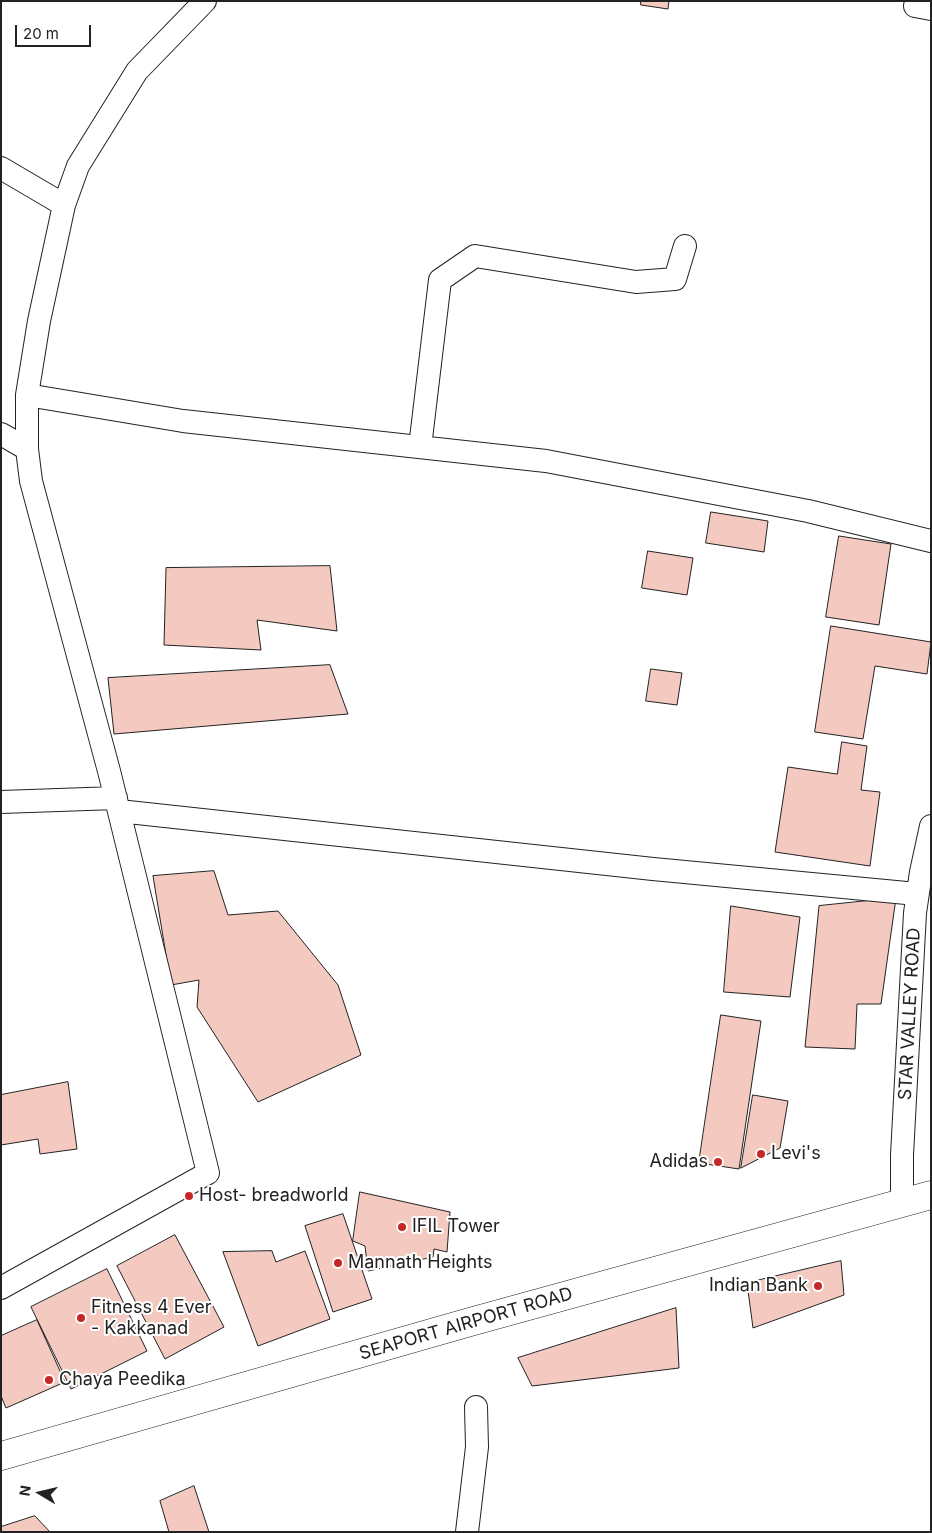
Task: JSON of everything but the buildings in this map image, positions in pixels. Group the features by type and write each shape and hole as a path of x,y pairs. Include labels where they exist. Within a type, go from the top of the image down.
{"main road":[{"name":"SEAPORT AIRPORT ROAD","path":"1,1456 470,1322 931,1195"}],"street":[{"path":"1,1288 208,1173 118,805 31,481 27,449 27,395 38,321 64,205 78,166 137,71 205,1"},
{"path":"1,168 64,205"},
{"path":"420,447 440,280 475,256 636,282 675,279 685,246"},
{"path":"27,395 183,422 546,461 808,511 931,540"},
{"path":"1,434 27,449"},
{"path":"1,802 118,805 653,870 917,894"},
{"name":"STAR VALLEY ROAD","path":"902,1203 902,1155 917,894 931,826"},
{"path":"467,1532 477,1448 476,1407"}],"place":[{"name":"Levi's","path":"761,1154"},
{"name":"Adidas","path":"718,1162"},
{"name":"Host- breadworld","path":"189,1196"},
{"name":"IFIL Tower","path":"402,1227"},
{"name":"Mannath Heights","path":"338,1263"},
{"name":"Indian Bank","path":"818,1286"},
{"name":"Fitness 4 Ever - Kakkanad","path":"81,1318"},
{"name":"Chaya Peedika","path":"49,1380"}]}
